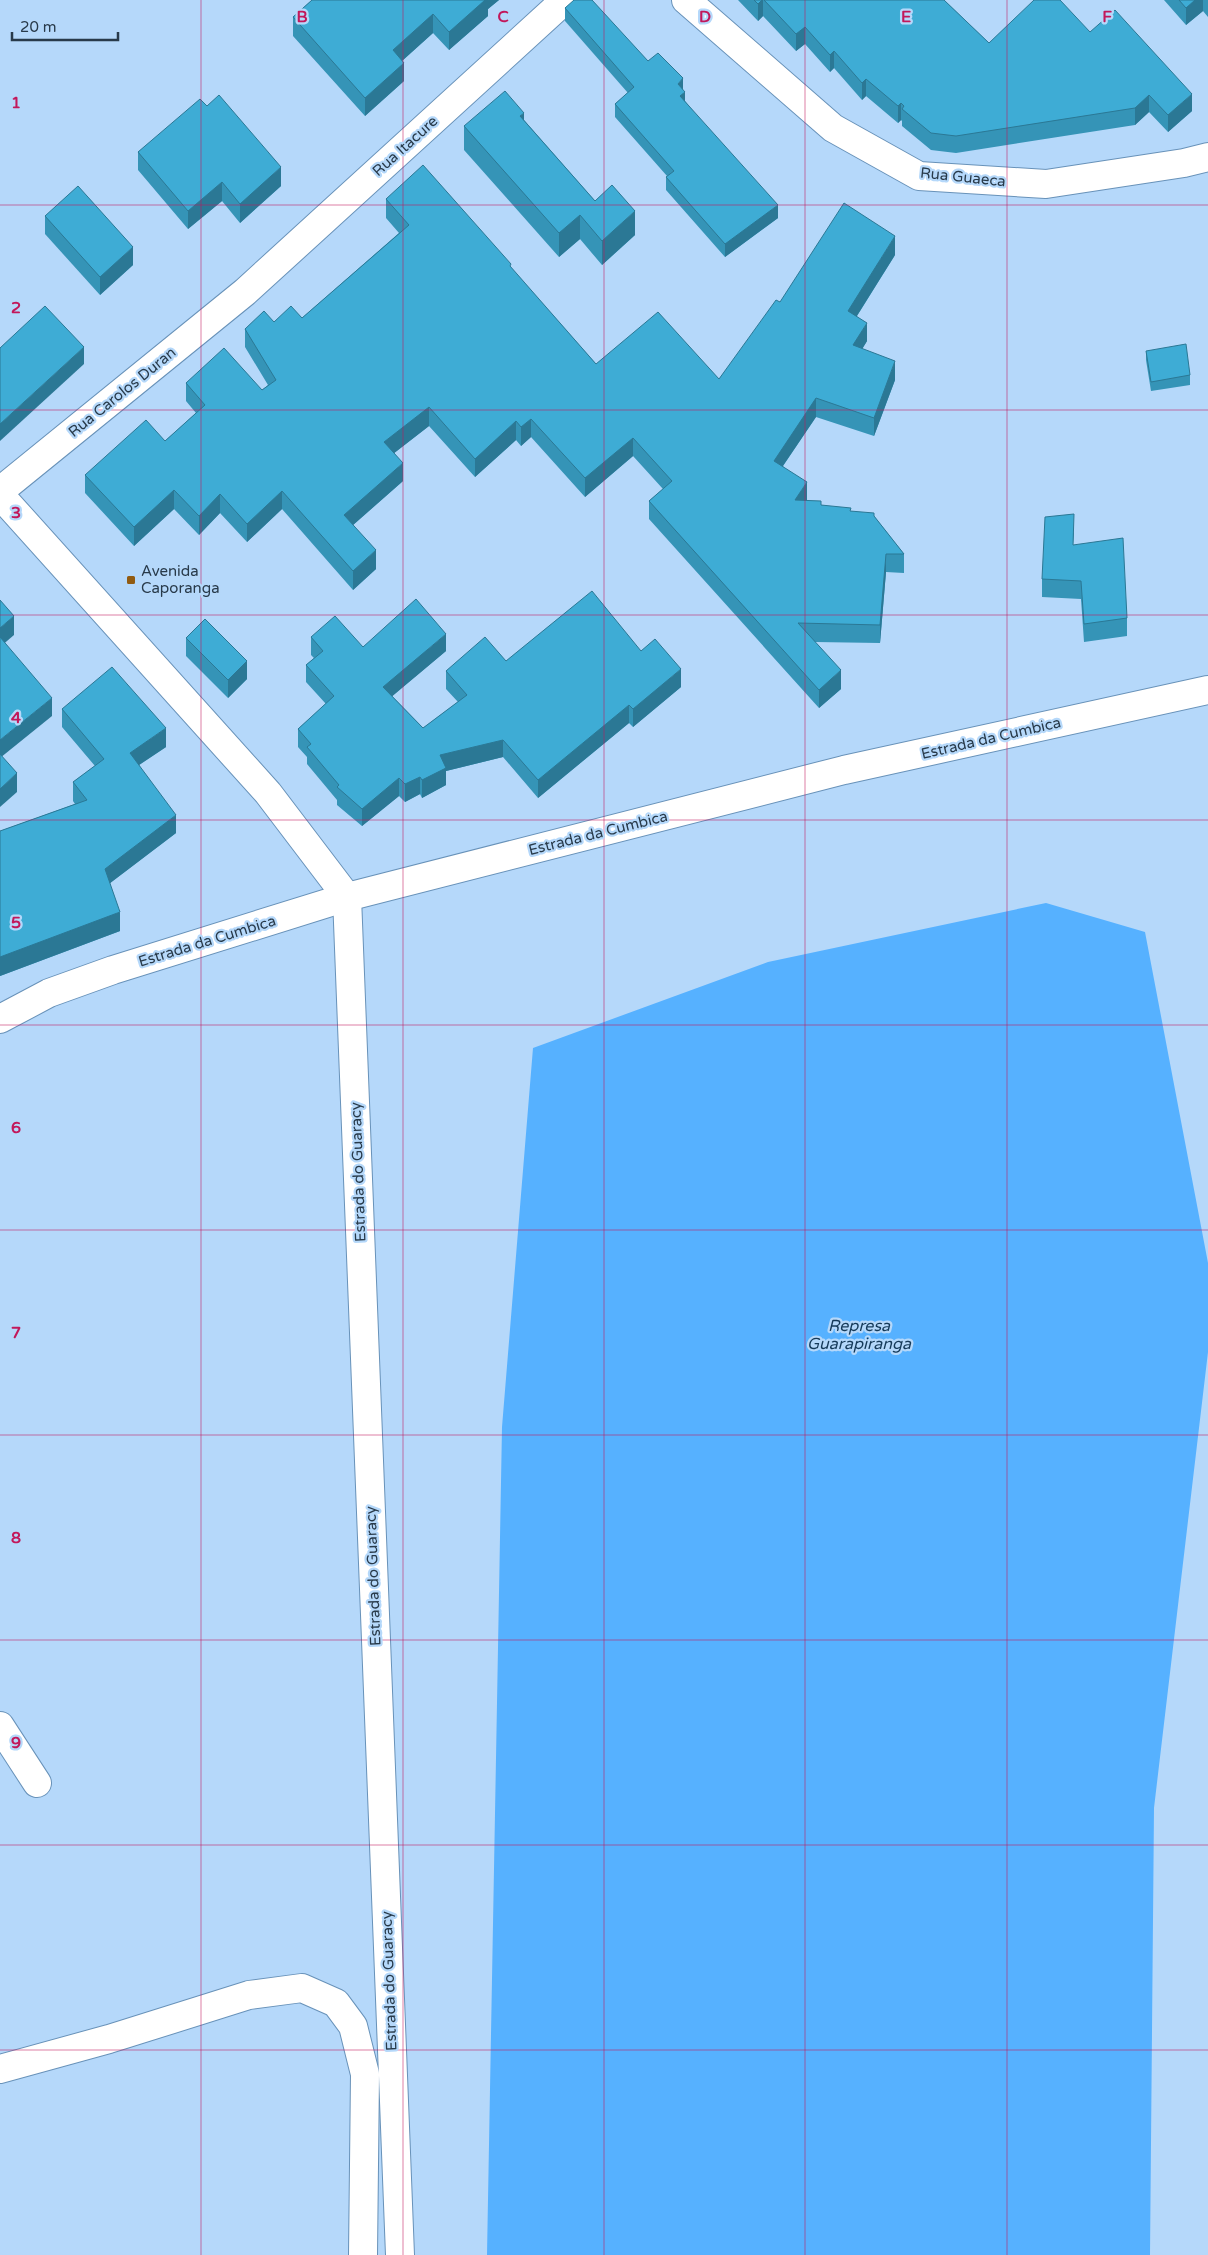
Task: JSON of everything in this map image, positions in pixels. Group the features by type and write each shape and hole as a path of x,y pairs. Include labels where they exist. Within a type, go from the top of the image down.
{"street":[{"name":"Rua Itacure","path":"244,292 565,0"},
{"name":"Rua Guaeca","path":"686,0 832,128 919,176 1046,184 1184,163 1208,157"},
{"name":"Rua Carolos Duran","path":"0,493 244,292"},
{"path":"0,493 268,794 347,898"},
{"name":"Estrada da Cumbica","path":"0,1020 49,993 104,973 347,898 844,770 1208,690"},
{"name":"Estrada do Guaracy","path":"347,898 400,2255"},
{"path":"0,1726 37,1783"},
{"path":"0,2069 109,2040 249,1995 302,1988 336,2003 353,2026 365,2074 362,2255"}],"water":[{"name":"Represa Guarapiranga","path":"1046,903 1145,932 1208,1263 1208,1352 1154,1808 1150,2255 487,2255 502,1427 533,1048 768,962"}],"building":[{"path":"312,0 485,0 449,32 433,14 393,50 404,63 365,98 293,17"},
{"path":"574,0 592,0 648,61 658,53 683,78 678,84 685,92 680,96 778,205 725,244 666,177 674,171 615,104 634,87 565,8"},
{"path":"754,0 762,0 758,4"},
{"path":"764,0 944,0 989,43 1034,0 1060,0 1090,32 1115,10 1192,94 1168,115 1149,95 1135,108 956,136 931,133 902,109 904,106 901,103 898,106 866,79 862,83 834,51 830,55 805,27 796,34"},
{"path":"1179,0 1195,0 1186,8"},
{"path":"505,91 524,113 520,116 595,201 612,185 635,211 602,241 580,215 559,233 464,126"},
{"path":"219,95 281,167 240,204 222,182 188,211 138,152 200,99 207,106"},
{"path":"423,165 596,364 658,312 719,379 776,300 780,302 844,203 895,236 848,311 867,323 853,345 895,361 874,418 816,398 774,461 807,482 795,500 821,501 821,505 851,508 850,511 874,513 874,516 904,554 886,554 880,625 798,623 841,670 819,690 649,501 672,481 633,438 585,478 531,419 521,427 516,421 475,459 429,407 384,442 403,463 344,515 376,550 353,571 282,491 247,524 220,494 199,516 174,490 134,527 85,475 146,420 165,441 205,405 186,383 224,348 262,390 276,380 245,329 264,311 274,322 291,306 302,318 409,225 386,199"},
{"path":"78,186 133,247 100,277 45,216"},
{"path":"45,306 84,347 0,424 0,348"},
{"path":"1186,344 1190,375 1151,382 1146,351"},
{"path":"1074,514 1073,545 1123,538 1127,618 1084,624 1081,581 1042,579 1045,517"},
{"path":"592,591 641,651 655,639 681,669 633,709 629,705 538,780 503,740 440,755 446,768 422,780 420,777 405,784 399,778 362,809 337,787 339,785 307,747 311,744 298,729 334,696 306,665 323,651 311,637 335,616 363,647 416,599 446,634 383,687 423,728 467,695 446,671 485,637 506,661"},
{"path":"0,600 14,616 0,628"},
{"path":"205,619 247,661 228,680 186,638"},
{"path":"0,637 52,698 0,740"},
{"path":"112,667 166,728 130,753 176,815 105,869 120,912 0,957 0,831 87,800 73,782 104,759 62,709"},
{"path":"0,754 17,773 0,789"}],"place":[{"name":"Avenida Caporanga","path":"131,580"}]}
